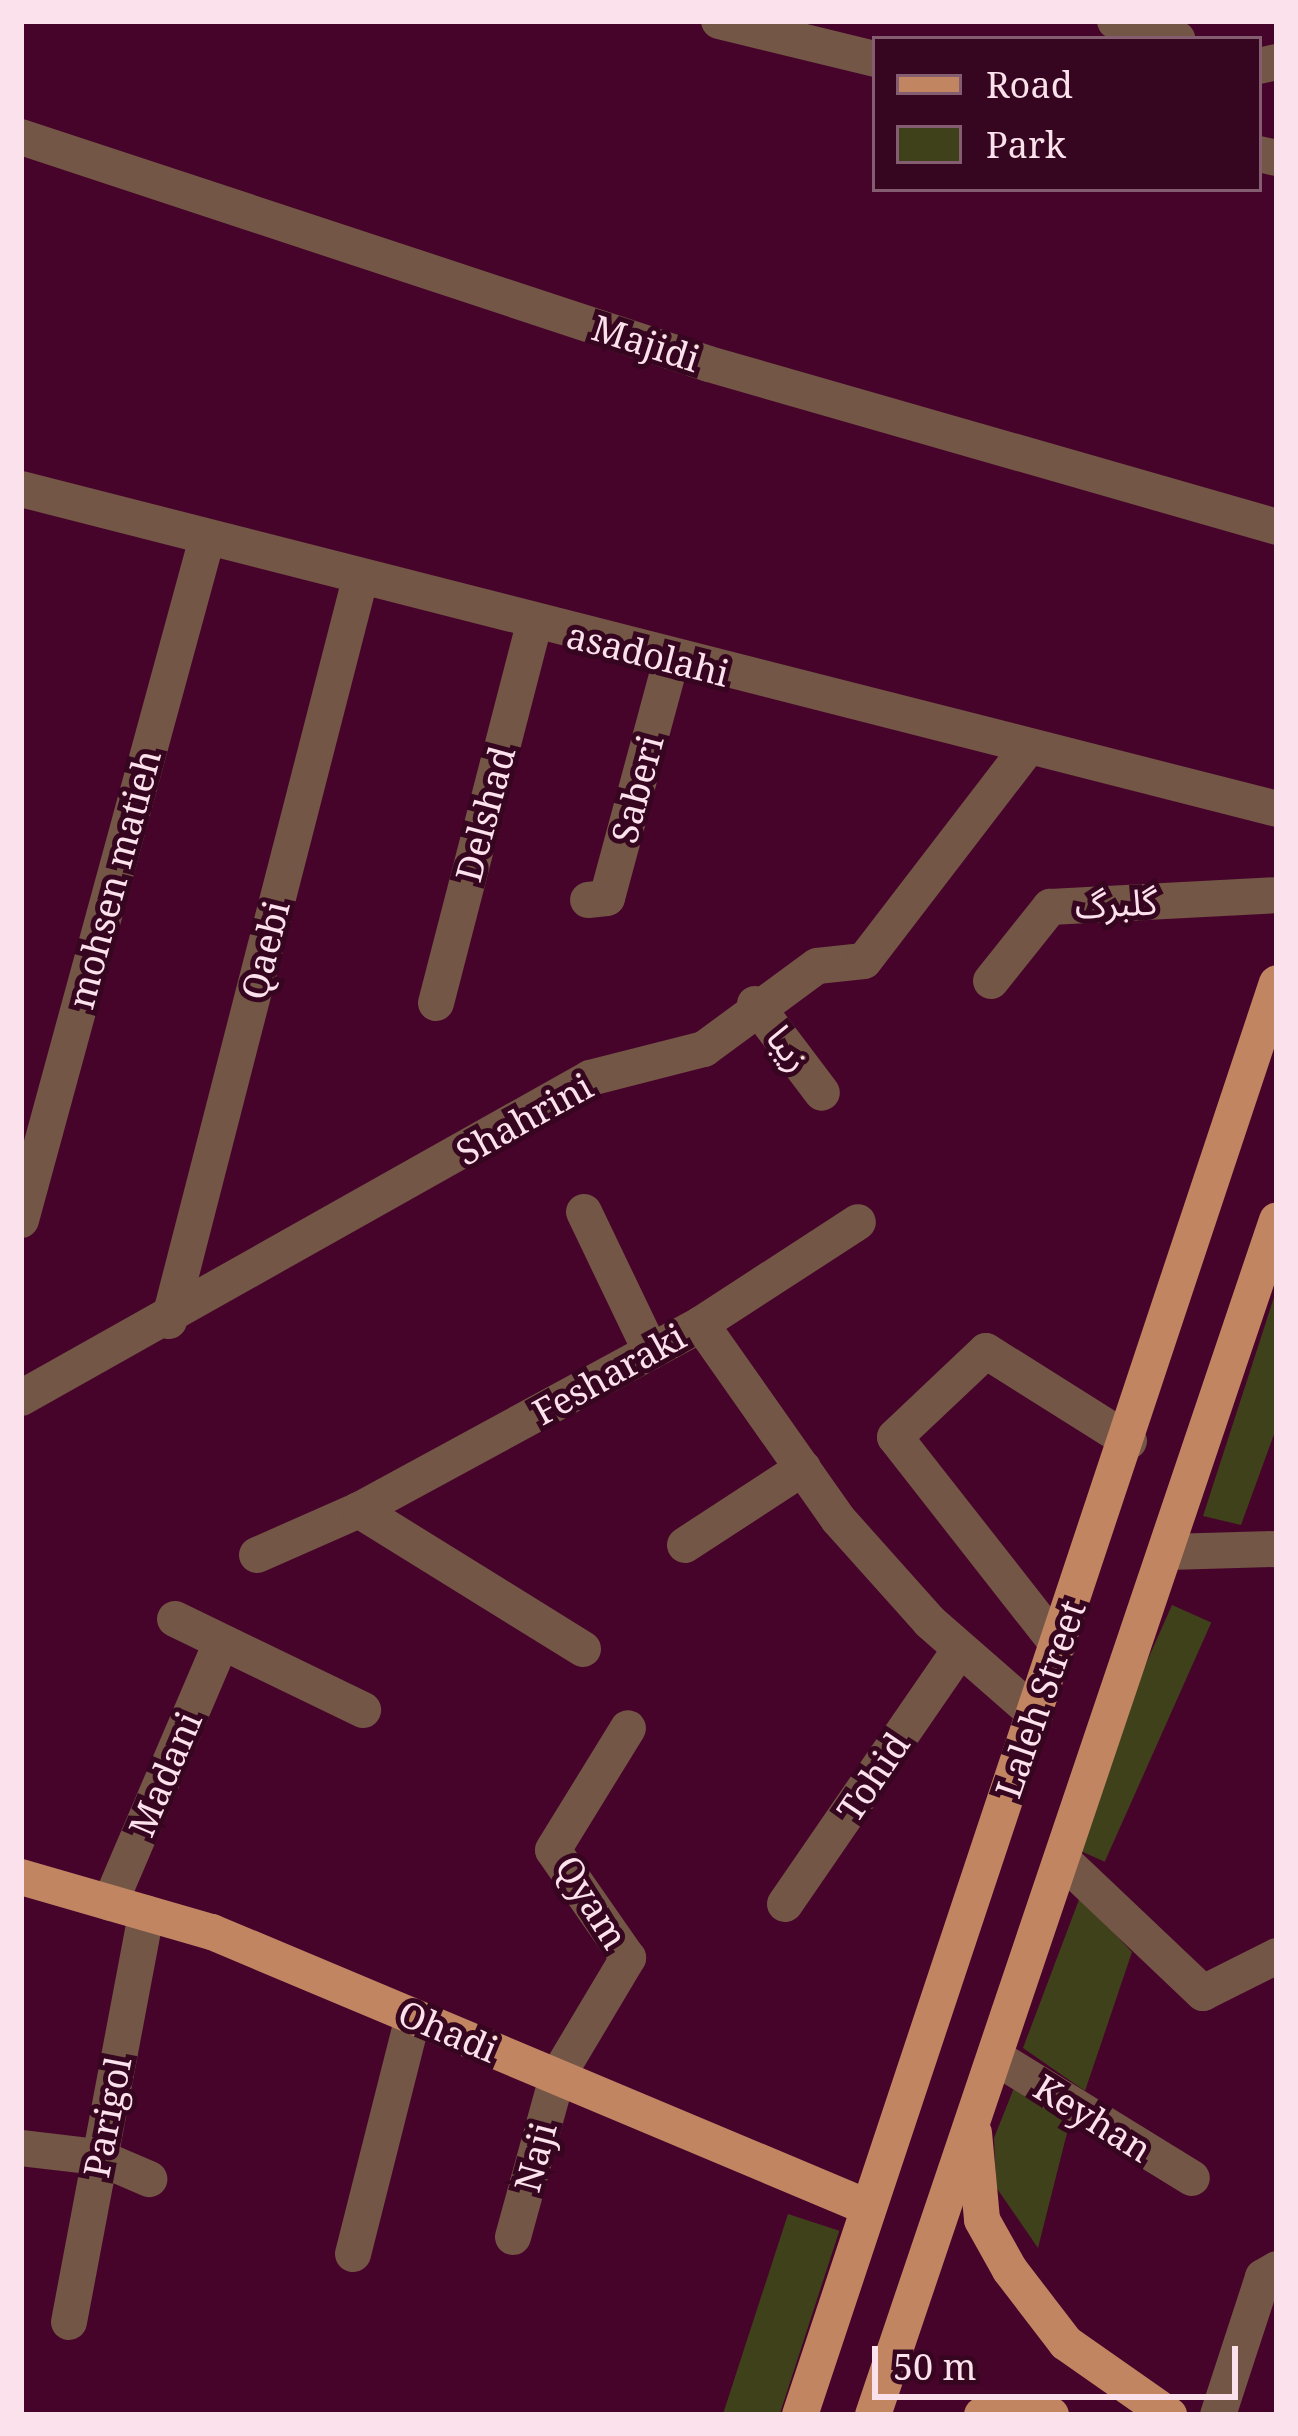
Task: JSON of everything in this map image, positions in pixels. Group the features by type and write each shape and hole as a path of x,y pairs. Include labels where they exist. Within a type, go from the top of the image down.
{"main road":[{"name":"Laleh Street","path":"800,2415 1129,1442 1277,982"},
{"name":"Laleh Street","path":"873,2415 974,2114 1066,1863 1277,1220"},
{"name":"Ohadi","path":"21,1877 146,1913 413,2017 867,2207"},
{"path":"974,2114 982,2220 1010,2270 1066,2343 1169,2415"},
{"path":"982,2415 1051,2415"}],"street":[{"path":"718,21 872,58"},
{"path":"1115,21 1172,31"},
{"name":"Majidi","path":"21,137 709,364 1277,527"},
{"name":"asadolahi","path":"21,490 1025,751 1277,809"},
{"name":"mohsen matieh","path":"21,1220 207,538"},
{"name":"Qaebi","path":"169,1321 360,579"},
{"name":"Delshad","path":"436,1003 534,625"},
{"name":"Saberi","path":"588,900 607,898 671,660"},
{"name":"Shahrini","path":"21,1398 169,1321 590,1078 704,1048 755,1004 818,966 864,961 1025,751"},
{"name":"گلبرگ","path":"991,981 1050,907 1277,896"},
{"name":"زیبا","path":"755,1004 822,1093"},
{"path":"584,1212 651,1352"},
{"path":"701,1324 858,1222"},
{"name":"Fesharaki","path":"257,1555 359,1510 701,1324 803,1468 960,1649 1035,1714"},
{"path":"1058,1646 895,1437 986,1351 1129,1442"},
{"path":"685,1545 803,1468"},
{"path":"359,1510 583,1649"},
{"path":"1168,1552 1277,1549"},
{"path":"175,1619 220,1645 363,1710"},
{"name":"Madani","path":"110,1903 220,1645"},
{"name":"Tohid","path":"785,1904 960,1649"},
{"name":"Qyam","path":"557,2077 628,1958 553,1850 628,1728"},
{"path":"1066,1863 1203,1993 1277,1956"},
{"name":"Parigol","path":"69,2322 102,2238 98,2157 146,1913"},
{"path":"353,2254 413,2017"},
{"name":"Keyhan","path":"995,2057 1192,2178"},
{"name":"Naji","path":"513,2237 557,2077"},
{"path":"21,2148 98,2157 149,2179"},
{"path":"1218,2415 1262,2277 1277,2269"}],"green space":[{"path":"1277,1288 1277,1426 1241,1525 1203,1516"},
{"path":"1172,1605 1211,1622 1105,1862 1065,1844"},
{"path":"1080,1897 1132,1952 1085,2091 1023,2048"},
{"path":"1014,2088 1069,2125 1038,2248 996,2187 994,2138"},
{"path":"788,2214 839,2231 779,2415 723,2415"}]}
